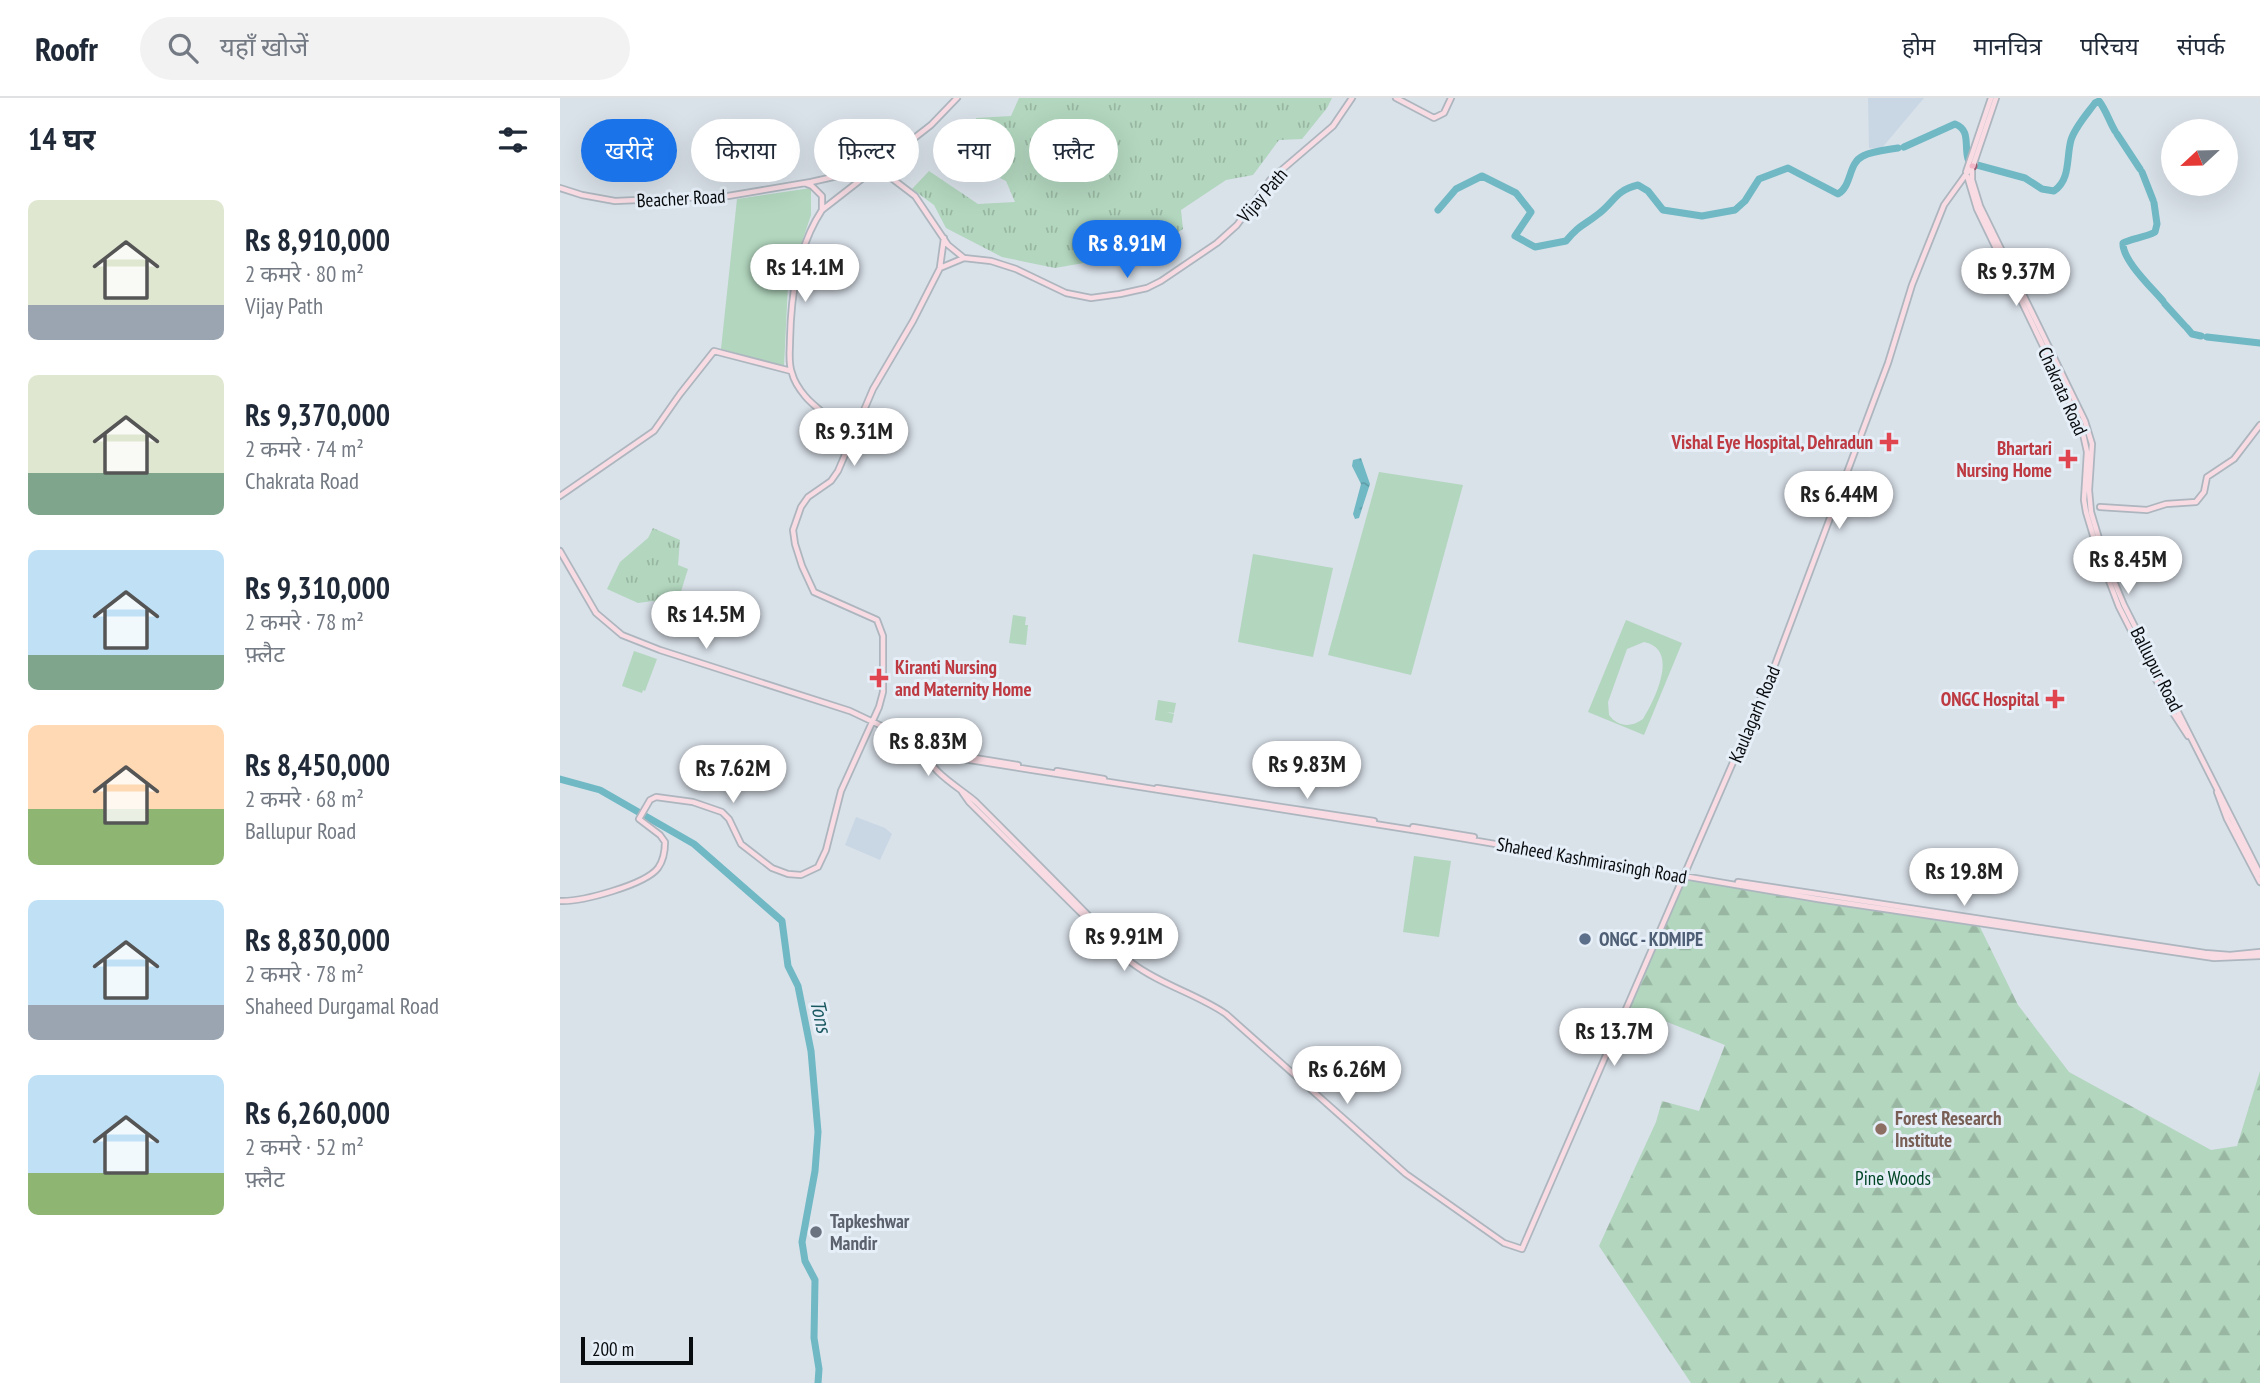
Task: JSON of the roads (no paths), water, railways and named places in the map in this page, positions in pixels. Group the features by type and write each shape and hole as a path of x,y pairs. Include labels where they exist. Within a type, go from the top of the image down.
{"street":[{"path":"919,134 957,98"},
{"name":"Vijay Path","path":"964,258 1003,265 1066,293 1091,298 1147,288 1217,243 1237,225 1270,180 1333,126 1352,98"},
{"path":"1396,98 1434,118 1439,118 1451,98"},
{"path":"1966,172 1991,98"},
{"name":"Chakrata Road","path":"1996,98 1973,166 1972,180 1980,206 2085,421 2092,444"},
{"path":"1966,172 1973,166"},
{"name":"Chakrata Road","path":"1966,172 1977,209 2081,425 2087,452"},
{"name":"Kaulagarh Road","path":"924,751 929,761 971,797 1092,919 1117,951 1133,965 1166,984 1213,1005 1406,1174 1504,1243 1522,1249 1778,657 1888,363 1912,285 1944,205 1966,172"},
{"name":"Beacher Road","path":"560,188 614,201 728,196 814,181"},
{"path":"852,442 848,433 806,398 791,371 790,325 793,286 815,221 822,210 858,182"},
{"path":"897,182 915,196 944,238 964,258"},
{"path":"803,183 812,186 822,196 822,210"},
{"path":"560,901 590,898 645,878 655,871 662,860 665,842 660,835 640,822 639,818 650,800 656,797 679,799 722,812 729,819 741,844 772,868 801,875 811,872 821,863 841,791 873,721 883,692 883,636 880,624 872,617 814,592 802,566 793,535 801,507 808,497 831,481 852,442 873,388 913,321 940,268 944,238"},
{"path":"940,268 964,258"},
{"path":"560,496 654,431 714,352 791,371"},
{"path":"2100,507 2147,510 2166,504 2196,502 2204,492 2207,477 2234,459 2260,425"},
{"name":"Ballupur Road","path":"2092,444 2089,490 2091,512 2106,562 2124,605 2188,734"},
{"name":"Ballupur Road","path":"2087,452 2084,500 2098,552 2119,607 2217,789"},
{"path":"560,551 596,613 622,635 657,649 850,711 873,721 924,751"},
{"name":"Shaheed Kashmirasingh Road","path":"924,751 1846,900 2205,953 2260,954"},
{"path":"2217,789 2260,874"},
{"path":"2217,789 2260,868"},
{"path":"2217,789 2227,819 2260,882"},
{"name":"Shaheed Kashmirasingh Road","path":"1684,874 1818,899 2202,956 2232,958 2260,954"}],"water":[{"path":"1361,458 1370,484 1359,518 1355,519 1353,514 1361,484 1352,466 1353,460"}],"waterway":[{"path":"1977,165 2025,178 2042,189 2054,191 2066,174 2073,135 2095,103 2099,101 2115,131"},
{"path":"1904,147 1955,124 1965,134 1968,159"},
{"path":"2117,134 2140,169"},
{"path":"1438,210 1456,189 1482,176 1516,193 1531,212 1515,236 1535,247 1566,241 1630,187 1638,185 1648,191 1663,210 1702,216 1735,210 1745,201 1759,179 1788,168 1838,194 1846,186 1858,159 1871,153 1898,148"},
{"path":"2142,172 2153,200"},
{"path":"2154,203 2157,224 2155,232 2123,243 2132,265 2163,301"},
{"path":"2165,304 2185,326"},
{"path":"2187,328 2192,334 2201,336"},
{"path":"2207,337 2260,343"},
{"name":"Tons","path":"560,779 600,790 694,844 782,921 788,966 798,986 811,1051 818,1132 815,1171 802,1242 805,1261 815,1280 814,1338 819,1369 818,1383"}],"place":[{"name":"Vishal Eye Hospital, Dehradun","path":"1889,442"},
{"name":"Bhartari Nursing Home","path":"2068,459"},
{"name":"Kiranti Nursing and Maternity Home","path":"879,678"},
{"name":"ONGC Hospital","path":"2055,699"},
{"name":"ONGC - KDMIPE","path":"1585,939"},
{"name":"Forest Research Institute","path":"1881,1129"},
{"name":"Tapkeshwar Mandir","path":"816,1232"}],"park label":[{"name":"Pine Woods","path":"1893,1178"}]}
